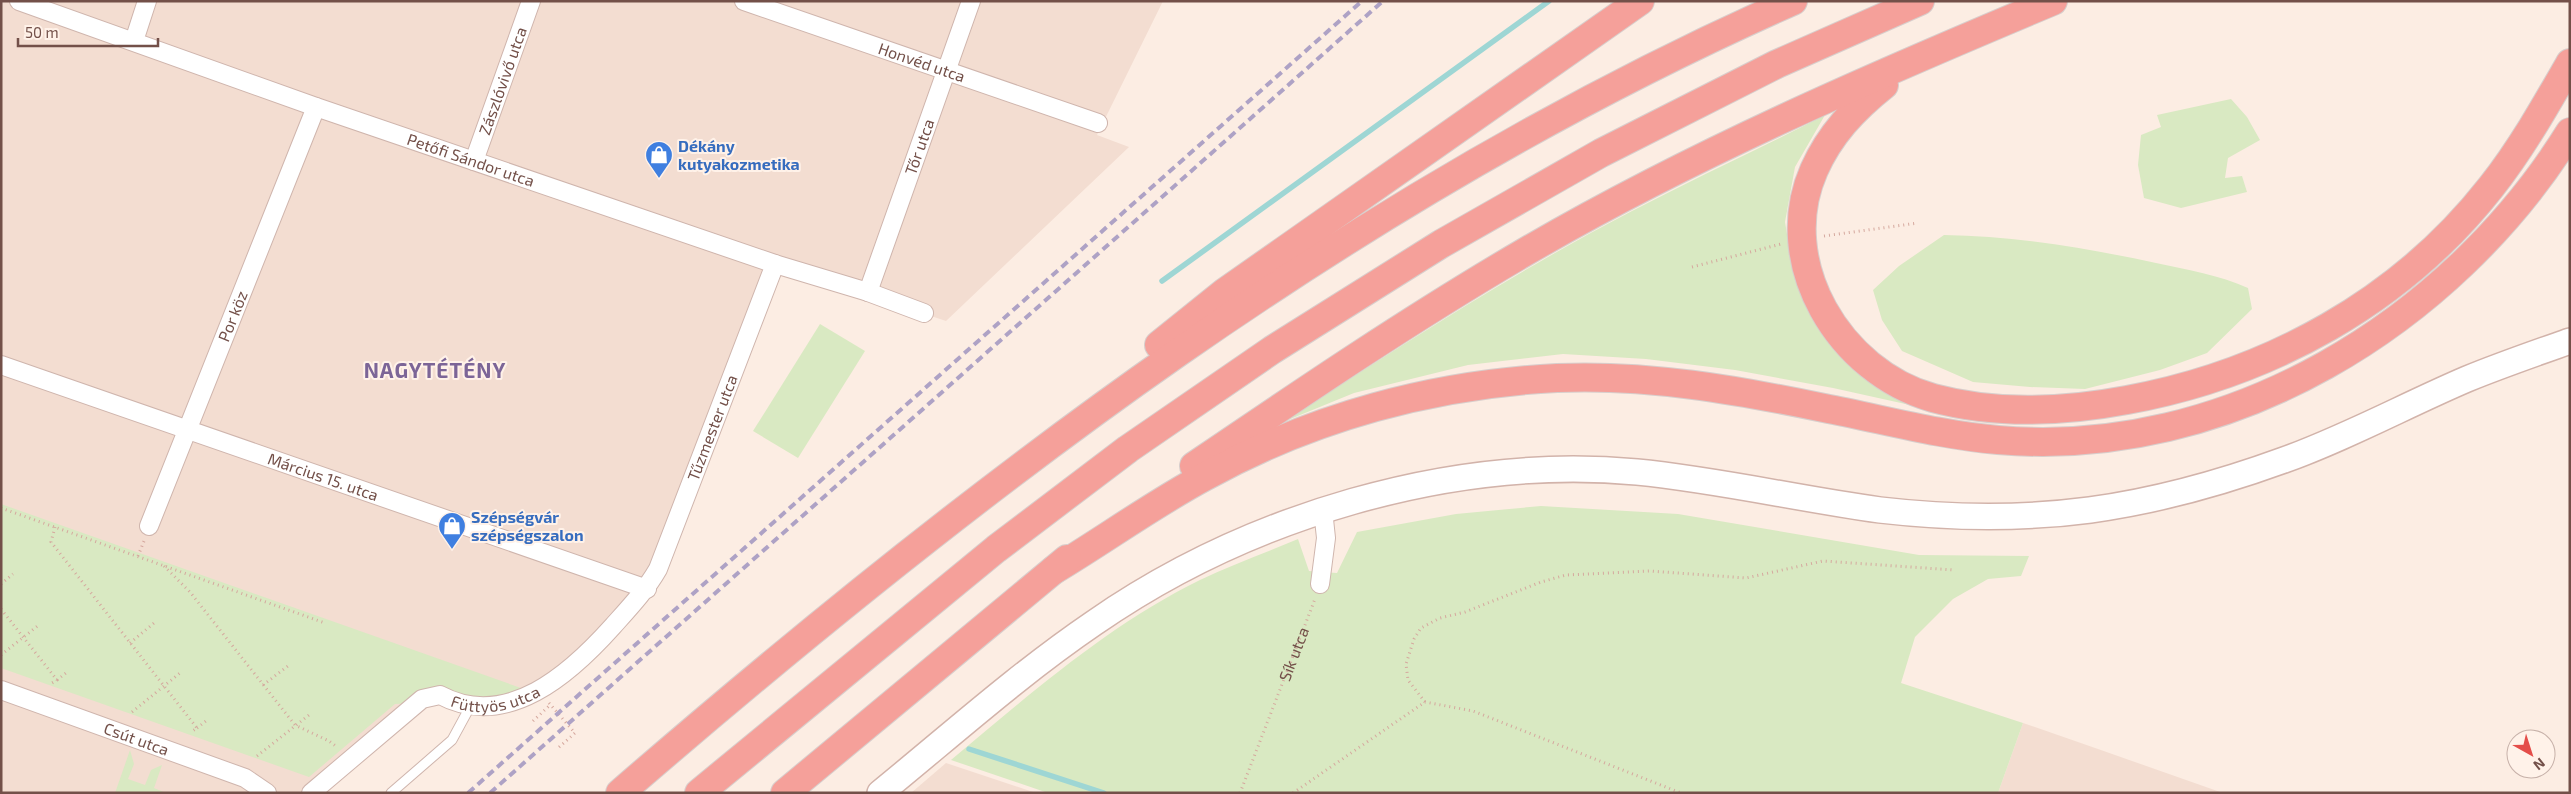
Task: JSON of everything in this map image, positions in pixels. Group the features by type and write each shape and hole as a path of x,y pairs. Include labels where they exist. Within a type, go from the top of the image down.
{"highway":[{"path":"1078,424 1145,357 1224,292 1640,1"},
{"path":"620,793 837,610 968,506 1078,424 1206,333 1387,214 1578,107 1793,1"},
{"path":"699,793 996,549 1128,449 1272,350 1441,244 1601,153 1777,64 1920,1"},
{"path":"785,793 1054,570 1135,506 1379,342 1525,252 1677,170 1924,55 2053,1"},
{"path":"1924,55 1854,110 1831,138 1813,172 1805,201 1803,219 1804,258 1813,292 1827,317 1847,343 1870,364 1897,384 1932,398 1976,407 2026,410 2098,406 2186,387 2261,361 2309,339 2349,315 2418,264 2474,208 2508,164 2570,63"},
{"path":"1054,570 1204,476 1284,440 1350,414 1413,396 1459,389 1558,378 1606,378 1696,385 1824,408 1899,424 1999,440 2074,440 2168,426 2240,404 2299,380 2344,356 2393,322 2436,288 2498,229 2548,168 2570,132"}],"street":[{"name":"Petőfi Sándor utca","path":"19,1 316,107 775,264 868,292 924,314"},
{"path":"134,41 147,1"},
{"name":"Zászlóvivő utca","path":"474,161 531,1"},
{"name":"Honvéd utca","path":"744,1 1098,122"},
{"name":"Tőr utca","path":"868,292 948,71 971,1"},
{"name":"Por köz","path":"149,526 316,107"},
{"name":"Tűzmester utca","path":"647,589 658,568 775,264"},
{"path":"880,793 1002,694 1115,609 1199,561 1282,524 1367,496 1460,478 1508,473 1593,471 1634,472 1686,478 1884,510 2019,516 2086,510 2143,501 2222,481 2288,459 2472,377 2570,341"},
{"name":"Március 15. utca","path":"1,365 647,589"},
{"path":"1320,584 1326,538 1323,510"},
{"name":"Füttyös utca","path":"311,793 422,699 440,695 453,702 496,706 519,700 540,691 566,672 600,640 647,589"},
{"name":"Csút utca","path":"1,690 245,778 267,793"}],"lane":[{"path":"391,793 452,740 471,705"}],"path":[{"path":"1,508 325,623"},
{"path":"55,527 51,542 197,728"},
{"path":"1681,793 1472,711 1425,702 1408,680 1406,664 1414,638 1422,628 1440,618 1465,612 1540,582 1566,575 1650,571 1746,578 1823,561 1954,570"},
{"path":"164,566 190,592 295,725 329,741 351,759"},
{"path":"1,584 13,574"},
{"name":"Sík utca","path":"1240,793 1320,584"},
{"path":"1,609 57,680"},
{"path":"130,643 154,623"},
{"path":"1,656 40,624"},
{"path":"263,685 288,666"},
{"path":"132,712 180,672"},
{"path":"52,683 66,673"},
{"path":"548,699 549,706 575,733 557,749"},
{"path":"1292,793 1425,702"},
{"path":"533,721 549,706"},
{"path":"257,756 309,715"},
{"path":"191,732 206,721"}],"shaded area":[{"path":"1,1 1163,1 1097,135 1129,147 946,321 775,264 658,569 541,691 440,695 311,793 1,793"},
{"path":"2023,723 2098,749 2223,793 1998,793"},
{"path":"946,763 1036,793 911,793"}],"green space":[{"path":"2231,99 2247,117 2260,140 2228,158 2225,178 2242,176 2247,192 2181,208 2144,198 2138,165 2141,135 2161,127 2157,115"},
{"path":"1825,115 1795,167 1785,222 1793,271 1808,309 1829,342 1854,369 1919,407 1833,388 1735,370 1646,359 1563,354 1468,365 1354,393 1283,422 1412,339 1542,260 1656,199"},
{"path":"1944,235 2024,240 2103,252 2203,273 2248,288 2252,309 2207,353 2160,370 2085,389 1973,382 1902,351 1882,320 1873,290 1899,266"},
{"path":"820,324 865,351 798,458 753,431"},
{"path":"1,504 521,688 500,699 395,704 309,777 1,668"},
{"path":"1541,506 1678,514 1919,555 2029,556 2021,576 1988,579 1953,599 1915,637 1901,683 2023,723 1998,793 1048,793 951,760 1070,662 1101,640 1166,598 1224,569 1298,539 1309,571 1337,573 1357,532 1456,514"},
{"path":"130,750 134,764 128,779 145,785 151,770 162,765 154,788 166,793 115,793"}],"waterway":[{"path":"1162,281 1549,1"},
{"path":"969,749 1104,793"}],"railway":[{"path":"468,793 1362,1"},
{"path":"490,793 1383,1"}],"place":[{"name":"Dékány kutyakozmetika","path":"659,179"},
{"name":"Szépségvár szépségszalon","path":"452,550"}],"district":[{"name":"NAGYTÉTÉNY","path":"435,371"}]}
